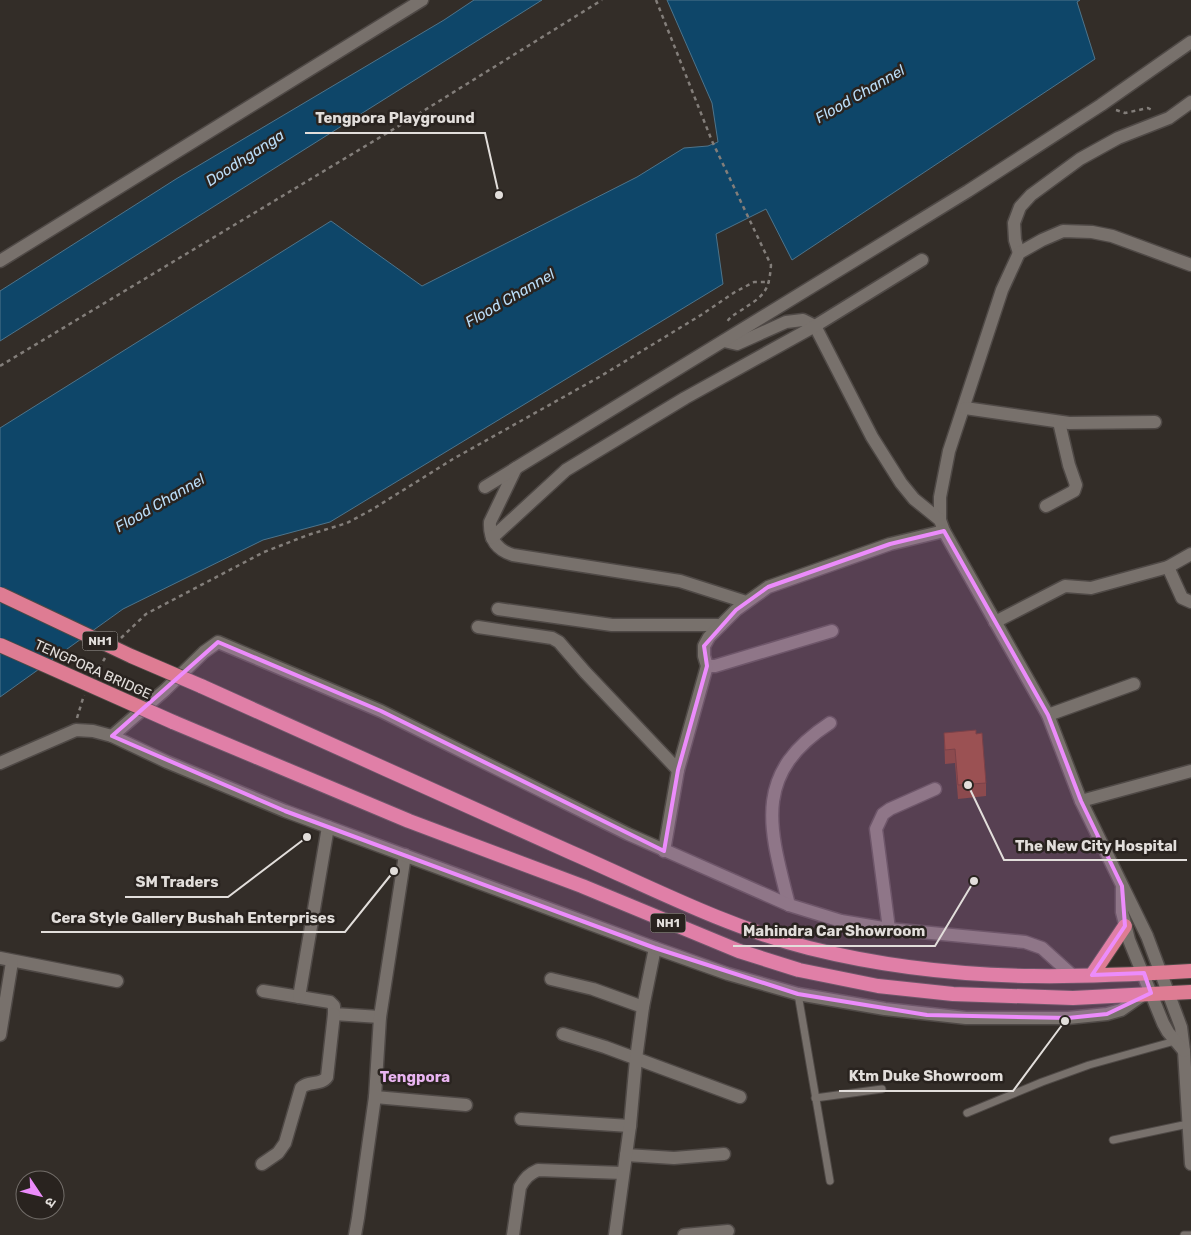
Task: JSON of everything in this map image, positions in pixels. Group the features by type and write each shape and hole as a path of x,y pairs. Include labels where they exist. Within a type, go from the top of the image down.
{"highway":[{"name":"TENGPORA BRIDGE","path":"0,594 131,656 684,902 776,938 843,956 924,968 999,975 1073,976"},
{"name":"TENGPORA BRIDGE","path":"0,645 173,722 409,822 582,886 730,948 799,970 878,986 953,994 1073,998 1148,993"},
{"path":"1092,975 1125,926"},
{"name":"NH1","path":"1073,976 1191,971"},
{"name":"NH1","path":"1148,993 1191,992"}],"street":[{"path":"0,261 422,0"},
{"path":"485,487 968,191 1101,104 1191,42"},
{"path":"1020,253 1015,240 1014,223 1020,207 1031,195 1080,159 1118,138 1169,118 1191,102"},
{"path":"942,526 940,497 949,452 965,408 1002,290 1020,253 1042,240 1063,231 1092,232 1112,236 1191,265"},
{"path":"492,538 566,470 685,398 815,326 922,260"},
{"path":"724,341 737,344 786,322 803,320 815,326 872,437 914,499 942,526 1048,715 1081,801 1142,925 1181,1027 1191,1164"},
{"path":"965,408 1069,423 1155,422"},
{"path":"1046,506 1074,491 1076,485 1069,465 1059,422"},
{"path":"516,468 490,522 489,530 492,538 503,551 680,581 746,602"},
{"path":"664,851 678,770 707,666 704,646 710,637 746,602 768,587 942,526"},
{"path":"995,622 1065,586 1091,588 1168,567 1191,554"},
{"path":"1168,567 1182,598 1191,602"},
{"path":"498,609 612,625 721,625"},
{"path":"478,627 552,638 559,642 678,770"},
{"path":"707,666 724,664 832,631"},
{"path":"112,736 165,690 204,652 218,642 381,711 664,851 789,905 841,921 889,929 1025,942 1042,948 1073,976"},
{"path":"1048,715 1134,684"},
{"path":"789,905 774,838 772,820 774,791 785,764 796,750 813,734 830,723"},
{"path":"0,763 76,730 93,731 112,736 168,762 285,811 655,948 728,974 798,994 927,1015 975,1018 1068,1018 1107,1014 1122,1010 1148,993"},
{"path":"1081,801 1191,771"},
{"path":"889,929 876,829 883,814 890,809 935,789"},
{"path":"299,997 328,827"},
{"path":"354,1235 375,1097 380,1017 405,855"},
{"path":"1122,886 1122,912 1128,940 1144,973 1148,993 1164,1024 1184,1051"},
{"path":"615,1235 630,1126 643,1007 655,948"},
{"path":"0,1035 6,960 117,981"},
{"path":"551,979 593,989 643,1007"},
{"path":"262,1164 278,1153 285,1143 301,1088 304,1085 321,1082 327,1076 334,1014 334,1006 330,1002 263,991"},
{"path":"334,1014 380,1017"},
{"path":"563,1034 605,1047 740,1097"},
{"path":"375,1097 466,1105"},
{"path":"521,1119 630,1126"},
{"path":"626,1155 674,1158 724,1154"},
{"path":"512,1235 520,1187 529,1174 538,1170 623,1173"},
{"path":"684,1235 728,1231"}],"lane":[{"path":"798,994 830,1181"},
{"path":"966,1113 1089,1065 1175,1041"},
{"path":"815,1098 882,1089"},
{"path":"1113,1140 1188,1124"},
{"path":"1184,1235 1191,1234"}],"path":[{"path":"0,366 412,118 602,0"},
{"path":"656,0 712,140 771,265 770,282 762,297 729,318 721,333 724,341"},
{"path":"1101,104 1125,112 1148,108 1169,118"},
{"path":"120,639 146,614 264,552 347,523 395,496 453,459 601,376 735,292 754,282 770,282"},
{"path":"93,678 107,655"},
{"path":"76,730 81,701 85,693"}],"highlighted area":[{"path":"944,531 1048,715 1081,801 1122,886 1125,926 1092,975 1144,973 1151,993 1107,1014 1068,1018 927,1015 798,994 655,948 285,811 112,736 218,642 381,711 664,851 678,770 707,666 704,646 736,610 768,587 890,544"}],"water":[{"name":"Doodhganga","path":"474,0 542,0 0,341 0,291 176,179 444,20"},
{"name":"Flood Channel","path":"667,0 1080,0 1077,2 1095,59 792,260 766,209 716,234 723,284 330,522 263,540 123,609 0,697 0,428 331,221 422,286 637,177 684,148 708,146 718,142 712,103"}],"building":[{"path":"976,730 976,734 982,733 986,783 958,785 955,749 945,750 944,733"}],"place":[{"name":"Tengpora Playground","path":"499,195"},
{"name":"The New City Hospital","path":"968,785"},
{"name":"SM Traders","path":"307,837"},
{"name":"Cera Style Gallery Bushah Enterprises","path":"394,871"},
{"name":"Mahindra Car Showroom","path":"974,881"},
{"name":"Ktm Duke Showroom","path":"1065,1021"}],"district":[{"name":"Tengpora","path":"415,1077"}]}
